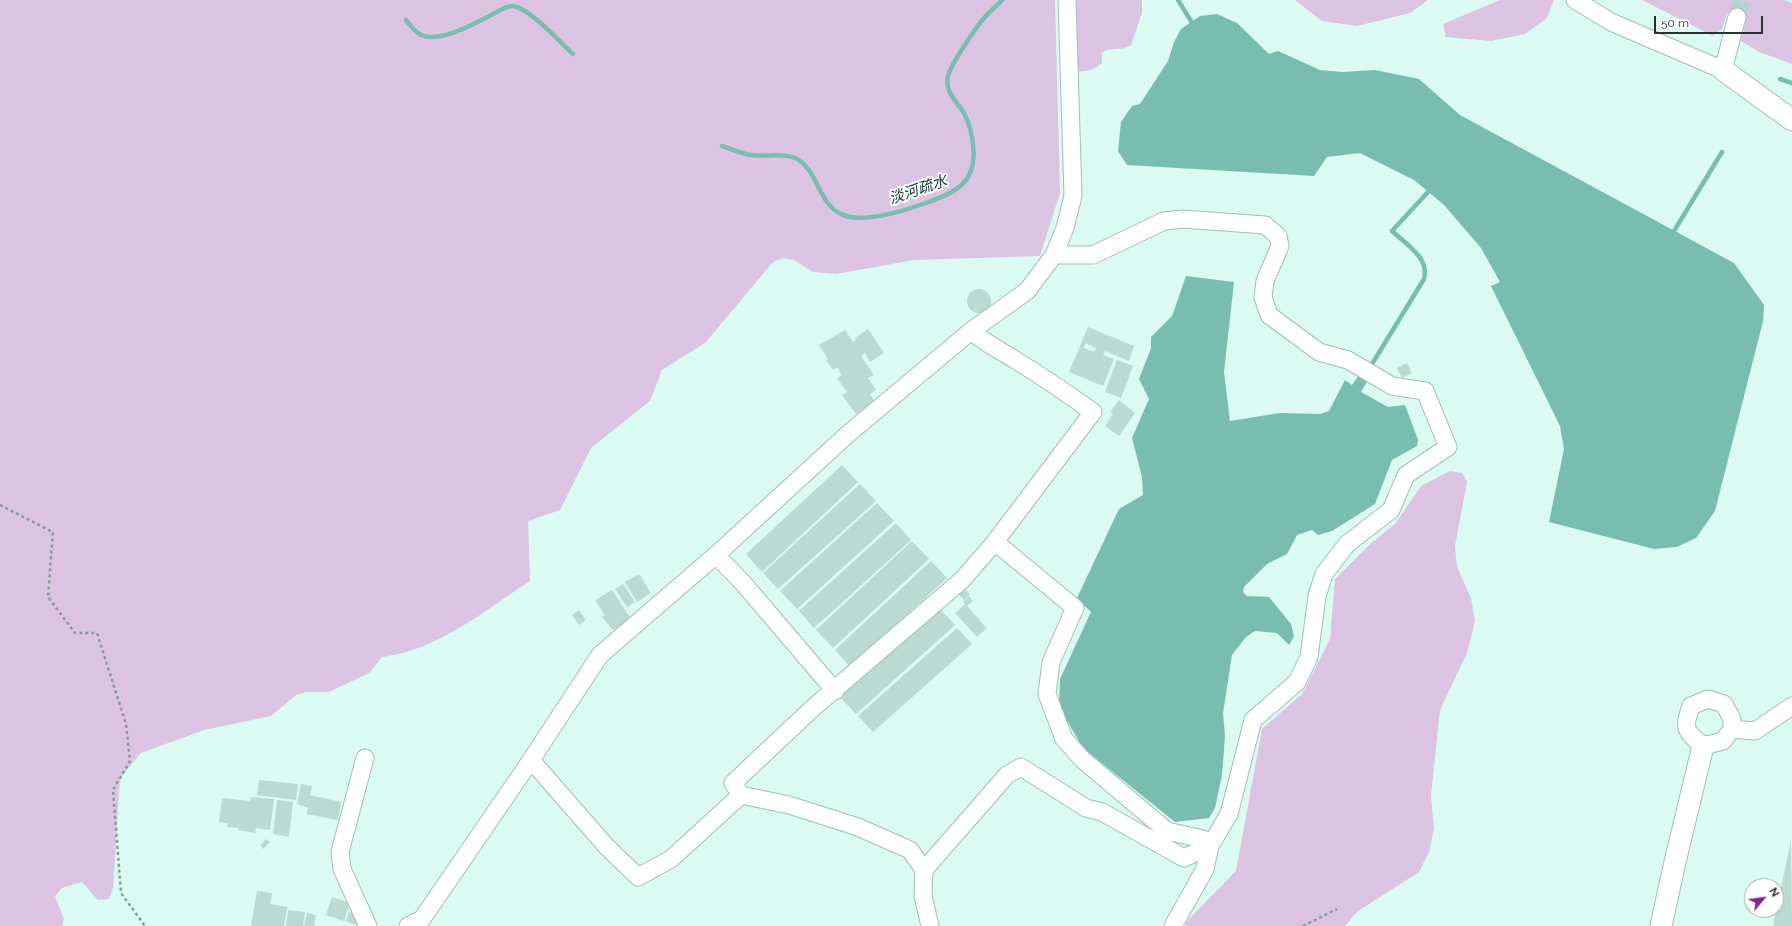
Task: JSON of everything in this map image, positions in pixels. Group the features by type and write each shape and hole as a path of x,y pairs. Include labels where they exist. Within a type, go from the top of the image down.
{"street":[{"path":"419,924 532,760 600,655 716,556 848,434 971,331 1027,291 1054,255 1065,228 1073,196 1067,0"},
{"path":"1575,0 1611,22 1723,70 1792,120"},
{"path":"1723,70 1737,16"},
{"path":"1054,255 1093,256 1164,221 1170,220 1183,219 1265,226 1278,236 1280,246 1265,282 1262,297 1269,315 1319,352 1348,360 1392,386 1425,391 1448,447 1406,475 1391,510 1348,544 1324,574 1317,596 1309,657 1297,682 1253,720 1229,814 1210,846 1205,869 1173,926"},
{"path":"930,926 923,896 924,870 910,850 858,827 789,806 741,795 733,783 814,708 962,580 995,542 1093,412 1054,384 987,344 971,331"},
{"path":"995,542 1075,608 1051,662 1047,694 1064,739 1083,760 1167,831 1203,839 1210,846"},
{"path":"716,556 743,583 835,691"},
{"path":"1708,699 1724,704 1732,719 1732,729 1723,741 1703,746 1690,735 1686,723 1691,706 1708,699"},
{"path":"1732,729 1755,731 1792,706"},
{"path":"1661,926 1703,746"},
{"path":"364,758 340,852 342,869 368,926"},
{"path":"532,760 606,846 638,877 671,859 741,795"},
{"path":"924,870 1007,775 1021,767 1086,808 1102,812 1184,858 1210,846"}],"path":[{"path":"0,505 53,532 48,597 75,633 97,634 126,724 130,761 113,790 121,893 145,926"},
{"path":"1303,926 1337,909"}],"shaded area":[{"path":"0,0 1055,0 1060,193 1040,256 914,260 836,274 813,272 794,260 783,258 773,262 705,343 662,370 650,401 591,448 560,510 528,521 530,581 460,628 422,646 403,653 382,657 369,673 329,692 306,692 296,695 271,716 204,730 141,753 120,778 113,888 109,899 98,900 82,882 62,888 55,896 64,919 62,926 0,926"},
{"path":"1074,0 1142,0 1142,13 1131,45 1124,48 1105,51 1102,53 1102,63 1090,70 1077,71"},
{"path":"1295,0 1428,0 1410,13 1357,26 1322,21"},
{"path":"1500,0 1554,0 1547,18 1525,34 1491,41 1446,37 1443,24"},
{"path":"1642,0 1784,0 1792,3 1792,64 1759,52 1741,41 1746,20 1727,13 1722,29 1713,36"},
{"path":"1217,14 1237,23 1269,54 1278,51 1320,70 1342,72 1375,70 1419,79 1460,115 1734,263 1764,305 1763,321 1715,511 1696,538 1677,547 1654,549 1549,522 1564,449 1560,426 1491,286 1500,282 1481,248 1444,205 1414,180 1360,153 1327,157 1314,176 1127,165 1118,151 1121,122 1132,106 1140,104 1168,61 1174,42 1181,29 1200,16"},
{"path":"1186,276 1234,282 1224,372 1230,421 1280,413 1320,414 1329,411 1345,380 1352,385 1359,375 1368,380 1361,392 1388,407 1405,405 1418,440 1417,446 1392,460 1375,504 1332,531 1318,535 1312,530 1297,535 1287,554 1267,564 1244,587 1243,592 1247,596 1269,597 1291,624 1294,636 1289,645 1277,633 1255,631 1246,637 1232,655 1223,713 1225,736 1222,775 1215,808 1209,818 1175,822 1083,748 1059,707 1060,679 1091,612 1077,598 1119,509 1143,495 1142,477 1132,438 1149,399 1139,379 1151,348 1151,337 1172,316"},
{"path":"1450,471 1462,473 1467,482 1455,546 1457,567 1471,598 1475,621 1467,653 1440,710 1431,795 1434,829 1429,852 1419,872 1358,911 1345,926 1185,926 1186,922 1236,871 1262,729 1302,694 1330,639 1335,579 1369,545 1395,524 1421,486"}],"building":[{"path":"979,289 988,292 991,301 988,310 979,313 970,310 967,301 970,292"},
{"path":"1088,327 1134,346 1129,361 1105,351 1103,355 1114,359 1103,386 1069,372","holes":["1085,343 1096,348 1094,352 1084,348"]},
{"path":"868,329 884,353 870,362 865,353 861,356 874,375 868,378 876,390 870,394 875,402 856,414 842,395 847,392 837,378 842,375 837,367 833,370 826,360 828,359 819,345 845,330 853,342 856,340 855,338"},
{"path":"1117,360 1133,366 1121,398 1105,392"},
{"path":"1407,363 1412,373 1402,378 1397,368"},
{"path":"1119,400 1135,413 1119,436 1105,426 1113,414 1110,412"},
{"path":"842,465 858,482 762,572 746,554"},
{"path":"860,484 876,501 778,589 763,573"},
{"path":"877,503 894,521 797,609 780,591"},
{"path":"896,523 911,540 814,628 799,611"},
{"path":"912,541 929,559 833,648 816,630"},
{"path":"931,561 947,578 850,667 835,650"},
{"path":"639,574 651,593 637,602 625,582"},
{"path":"623,584 635,602 627,607 615,589"},
{"path":"964,588 970,594 964,600 958,593"},
{"path":"612,590 631,619 613,630 602,617 605,615 595,600"},
{"path":"969,596 973,601 967,606 987,628 977,637 955,613 965,604 963,602"},
{"path":"939,608 955,625 856,714 840,697"},
{"path":"579,610 586,620 579,625 572,615"},
{"path":"957,628 972,644 873,732 858,716"},
{"path":"259,780 298,784 296,800 257,795"},
{"path":"301,784 312,786 310,795 341,802 338,820 306,814 308,808 297,804"},
{"path":"251,797 274,799 270,830 256,828 255,833 238,830 239,828 227,827 228,823 219,822 222,798 250,801"},
{"path":"277,800 293,802 289,837 273,834"},
{"path":"266,839 270,842 263,849 260,845"},
{"path":"1791,840 1792,926 1773,926 1775,918 1784,918 1783,878"},
{"path":"257,891 272,893 270,904 287,907 284,926 251,926"},
{"path":"332,897 350,903 344,921 326,915"},
{"path":"288,910 305,912 303,926 286,926"},
{"path":"349,912 357,915 359,919 356,925 346,921"},
{"path":"307,913 316,915 314,926 304,926"}],"waterway":[{"name":"淡河疏水","path":"722,146 740,153 782,155 799,160 806,166 830,206 837,212 846,216 864,218 884,215 915,207 945,196 962,185 968,178 972,169 974,158 973,141 969,125 964,113 949,91 947,81 948,76 950,70 976,29 1002,0"},
{"path":"1178,0 1191,21"},
{"name":"淡河疏水","path":"406,20 421,35 438,37 458,31 479,22 504,8 514,6 537,20 573,54"},
{"name":"淡河疏水","path":"1780,79 1792,83"},
{"path":"1674,231 1722,152"},
{"path":"1369,369 1424,279 1424,264 1416,252 1392,231 1428,192"}],"tunnel":[{"path":"1737,17 1742,0"}]}
